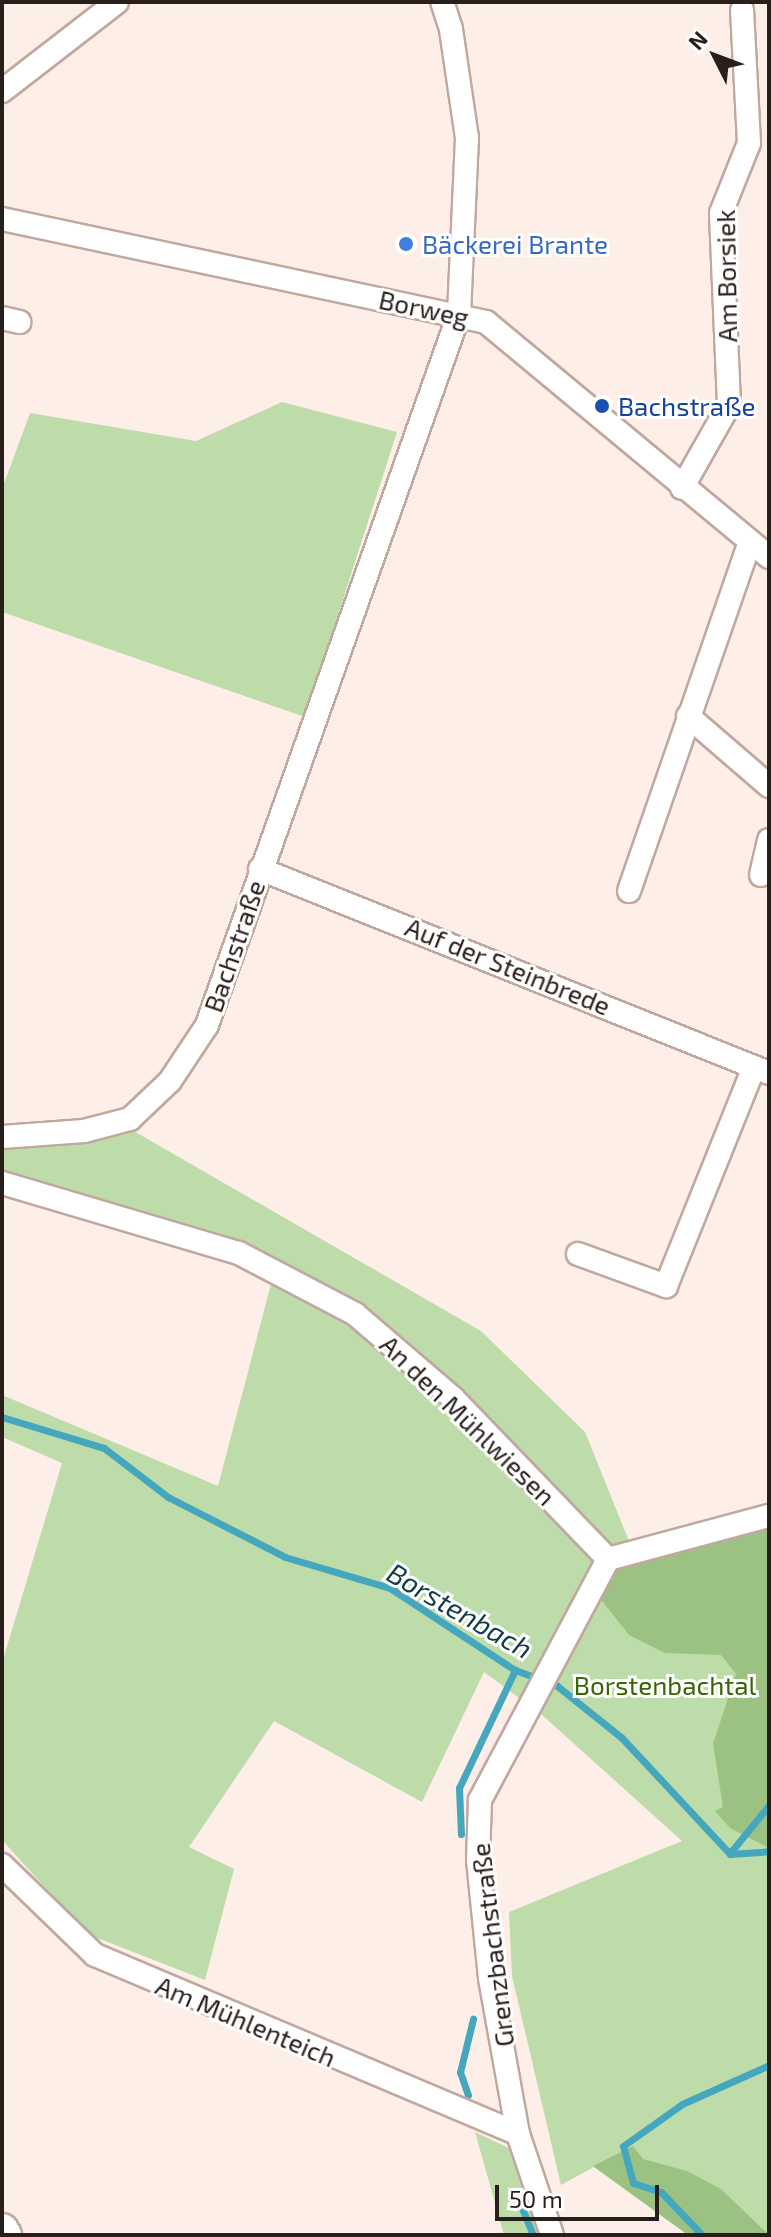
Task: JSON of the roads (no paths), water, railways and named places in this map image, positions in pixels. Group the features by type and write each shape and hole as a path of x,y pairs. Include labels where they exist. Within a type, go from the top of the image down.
{"street":[{"path":"2,91 117,2"},
{"name":"Bachstraße","path":"2,1137 84,1131 130,1119 170,1081 207,1025 459,314 467,138 451,29 442,2"},
{"name":"Am Borsiek","path":"682,488 729,405 721,213 749,143 742,10"},
{"name":"Borweg","path":"2,219 486,322 682,488 769,557"},
{"path":"629,891 750,542"},
{"path":"688,716 769,786"},
{"path":"761,875 769,840"},
{"name":"Auf der Steinbrede","path":"260,869 761,1070 666,1286 578,1254"},
{"name":"An den Mühlwiesen","path":"2,1183 239,1253 355,1314 453,1398 608,1559"},
{"path":"608,1559 769,1516"},
{"name":"Grenzbachstraße","path":"552,2235 518,2134 490,1978 478,1860 480,1800 542,1676 608,1559"},
{"name":"Am Mühlenteich","path":"2,1865 95,1955 518,2134"}],"waterway":[{"name":"Borstenbach","path":"2,1417 104,1448 168,1497 285,1557 390,1588 515,1670 556,1685 621,1737 730,1854 769,1851"},
{"path":"461,1834 459,1788 515,1670"},
{"path":"730,1853 769,1805"},
{"path":"468,2095 460,2072 473,2019"},
{"name":"Borstenbach","path":"702,2235 661,2192 633,2183 623,2146 682,2104 769,2065"},
{"path":"517,2196 533,2235"}],"place":[{"name":"Bäckerei Brante","path":"406,244"},
{"name":"Bachstraße","path":"602,406"}],"park label":[{"name":"Borstenbachtal","path":"665,1685"}]}
